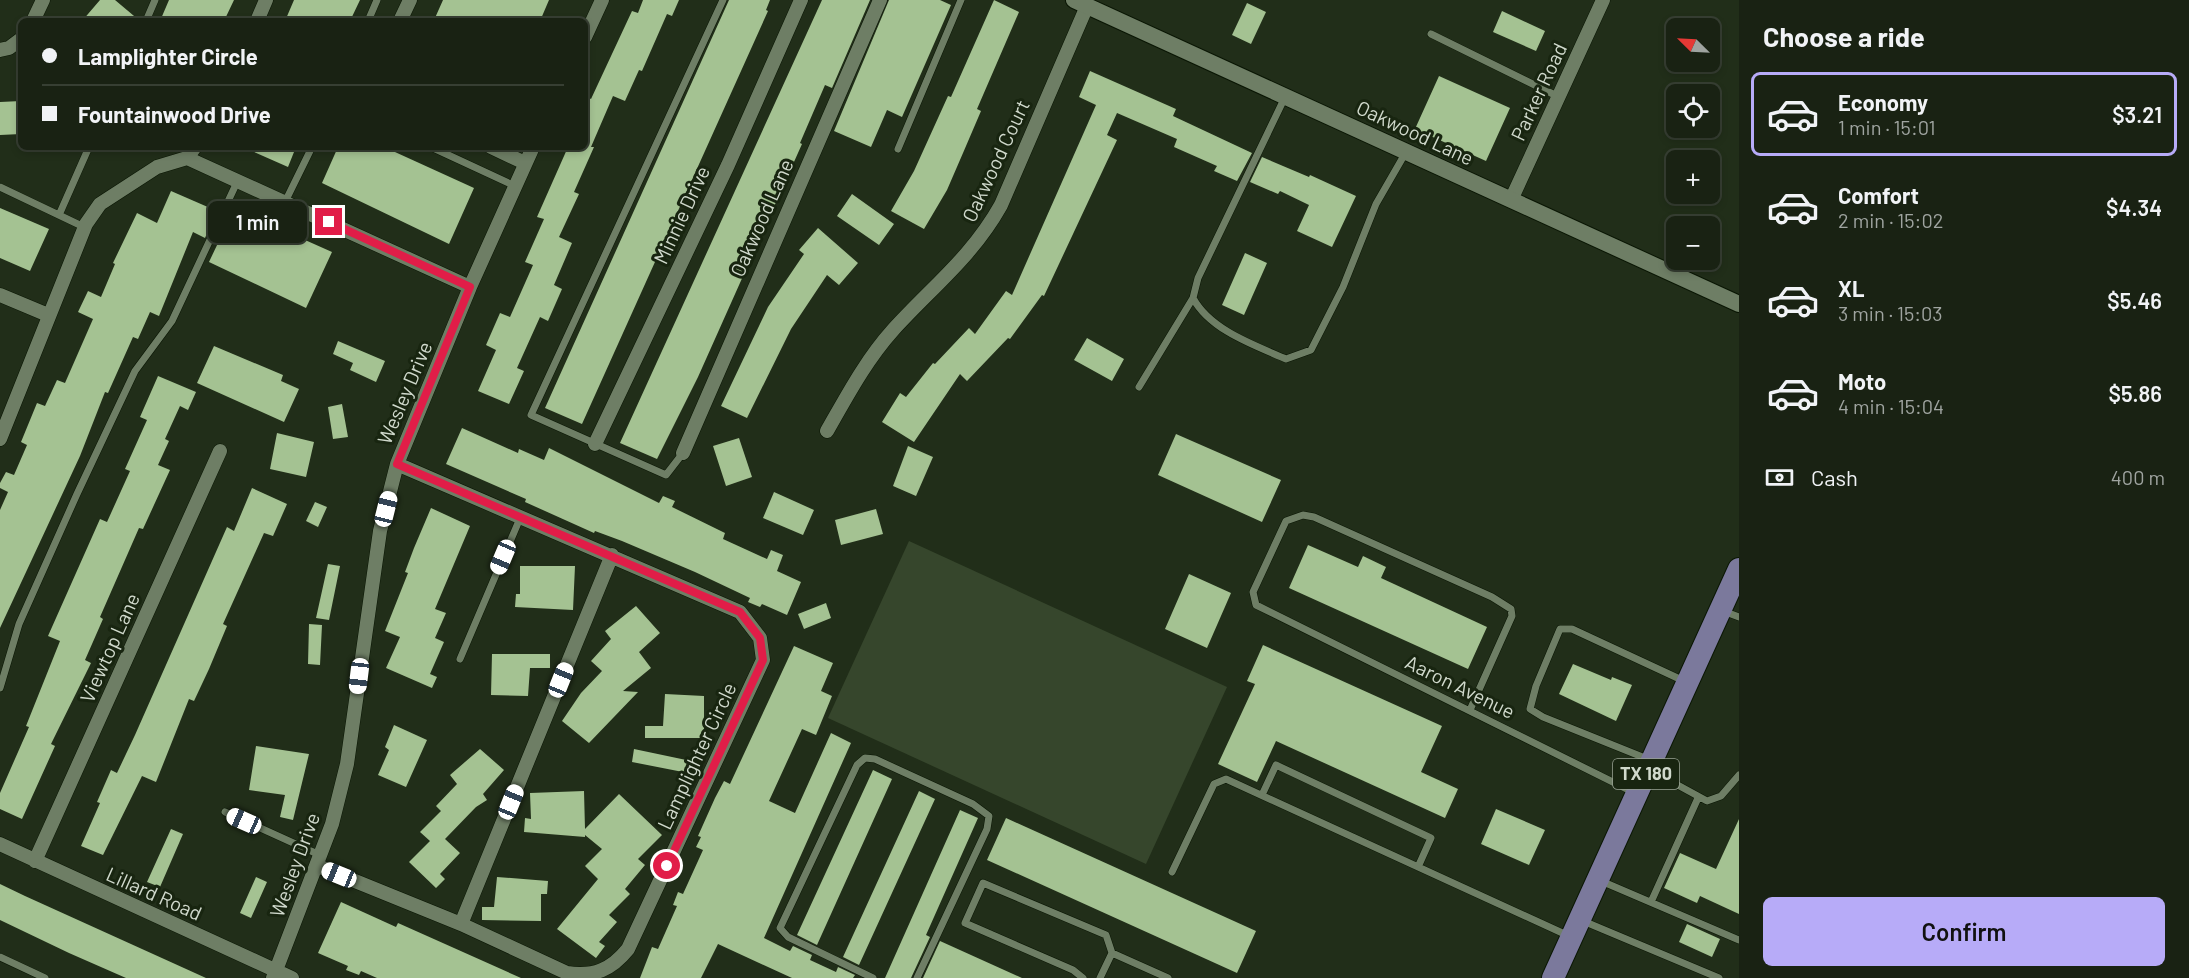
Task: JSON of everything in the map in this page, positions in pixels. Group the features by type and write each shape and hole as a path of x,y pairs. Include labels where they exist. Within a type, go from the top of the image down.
{"main road":[{"name":"TX 180","path":"1553,978 1687,683 1730,614 1739,569"}],"street":[{"path":"34,18 43,0"},
{"path":"258,18 266,0"},
{"path":"401,18 410,0"},
{"path":"588,30 602,0"},
{"name":"Minnie Drive","path":"595,444 728,165 801,0"},
{"name":"Oakwood Lane","path":"683,453 880,0"},
{"name":"Parker Road","path":"1511,200 1603,0"},
{"name":"Oakwood Lane","path":"1080,3 1739,304"},
{"name":"Oakwood Court","path":"827,431 859,375 892,331 985,233 1001,205 1080,3"},
{"path":"0,50 9,48 18,41"},
{"path":"497,150 525,163"},
{"name":"Wesley Drive","path":"274,974 320,861 347,764 380,531 397,464 470,287 532,150"},
{"path":"0,438 84,227 100,204 158,167 191,152 238,180 470,287"},
{"path":"0,295 48,315"},
{"name":"Viewtop Lane","path":"35,861 220,451"},
{"name":"Lamplighter Circle","path":"320,861 567,973 584,976 604,971 618,961 628,949 763,660 760,638 740,612 397,464"},
{"path":"461,924 612,555"},
{"name":"Lillard Road","path":"0,844 274,974 292,978"}],"lane":[{"path":"147,18 155,0"},
{"path":"369,18 377,0"},
{"path":"683,453 666,475 531,415 723,0"},
{"path":"898,149 961,0"},
{"path":"1431,34 1559,97"},
{"path":"1139,387 1193,298 1198,278 1285,96"},
{"path":"59,215 88,150"},
{"path":"285,202 311,150"},
{"path":"437,150 515,186"},
{"path":"1193,298 1202,314 1251,344 1277,356 1286,359 1311,350 1343,287 1376,204 1406,152"},
{"path":"0,688 19,624 135,371 172,321 238,180"},
{"path":"0,187 84,227"},
{"name":"Aaron Avenue","path":"1470,710 1512,616 1511,609 1492,597 1314,517 1303,515 1286,522 1254,592 1256,605 1637,794"},
{"path":"460,659 521,516"},
{"path":"1687,683 1572,629 1560,629 1536,686 1530,709 1650,765 1698,798 1707,801 1721,795 1739,775"},
{"path":"873,978 788,937 780,928 857,765 865,758 875,759 973,804 989,816 987,829 917,978"},
{"path":"1262,795 1276,765 1431,838 1418,867"},
{"path":"1172,872 1214,784 1226,779 1418,867 1576,928 1719,978"},
{"path":"1651,902 1698,798"},
{"path":"225,812 320,861"},
{"path":"1598,880 1739,940"},
{"path":"1083,978 1072,970 965,923 983,883 1107,935 1112,953 1100,978"},
{"path":"1112,953 1168,978"},
{"path":"0,957 45,978"}],"green space":[{"path":"909,541 1227,687 1146,864 828,718"}],"building":[{"path":"100,0 115,0 136,18 85,18"},
{"path":"169,0 234,0 225,18 161,18"},
{"path":"294,0 360,0 351,18 286,18"},
{"path":"443,0 549,0 541,18 435,18"},
{"path":"643,0 679,0 672,16 667,14 642,71 639,70 625,101 613,96 591,147 594,147 574,192 579,194 559,237 572,243 554,285 562,289 548,321 540,317 517,368 524,371 509,404 478,391 496,350 486,345 500,313 510,317 533,265 525,262 544,219 537,217 567,150 588,150 588,100 591,99 632,11 638,13"},
{"path":"729,0 770,0 766,10 768,11 582,424 545,408"},
{"path":"822,0 870,0 832,88 825,85 800,143 802,144 698,377 657,459 620,443"},
{"path":"889,0 940,0 951,5 902,117 887,110 871,147 834,131"},
{"path":"994,0 1019,12 977,109 981,111 947,190 924,229 891,211 914,171 948,96 951,97"},
{"path":"1247,3 1266,12 1251,44 1232,35"},
{"path":"1502,11 1545,31 1536,51 1493,32"},
{"path":"1090,71 1176,109 1173,116 1252,153 1237,181 1214,171 1217,166 1174,147 1177,139 1117,113 1107,135 1117,140 1044,296 1042,295 1010,339 1008,338 967,381 960,374 914,442 882,422 900,393 906,397 933,363 935,364 969,328 975,334 1006,291 1012,295 1096,105 1079,97"},
{"path":"1439,76 1510,108 1486,161 1415,129"},
{"path":"18,101 18,134 0,135 0,102"},
{"path":"250,150 295,150 288,167"},
{"path":"337,150 391,150 474,188 449,244 322,183"},
{"path":"1262,157 1356,196 1332,247 1297,231 1309,205 1280,191 1278,194 1250,182"},
{"path":"171,191 217,211 205,238 193,232 159,316 150,312 138,339 133,337 108,393 105,392 80,456 0,628 0,510 8,492 0,488 0,483 6,472 14,475 27,445 21,442 37,403 45,406 57,380 65,383 93,319 78,312 88,291 101,297 115,264 113,263 137,213 157,223"},
{"path":"852,194 894,224 879,245 837,216"},
{"path":"0,208 49,229 30,271 0,258"},
{"path":"233,208 332,252 306,308 209,262 218,243 215,242"},
{"path":"818,228 858,263 839,285 827,275 791,329 747,418 721,406 768,307 804,254 799,250"},
{"path":"1245,253 1267,263 1244,315 1222,305"},
{"path":"1087,338 1124,359 1112,381 1074,360"},
{"path":"338,341 385,361 376,382 350,370 353,363 333,354"},
{"path":"214,346 283,375 281,381 299,389 284,422 197,383"},
{"path":"158,376 196,392 188,410 180,406 165,439 169,441 158,465 170,470 143,529 139,528 100,617 103,619 85,660 91,663 51,744 55,746 22,819 0,809 0,793 29,727 26,726 60,641 48,636 100,519 107,522 130,471 125,469 147,420 140,417"},
{"path":"342,404 348,437 333,439 328,407"},
{"path":"462,428 518,453 519,449 544,460 549,448 659,503 663,496 675,501 672,507 725,533 723,539 767,559 771,550 783,555 777,571 801,582 787,615 762,604 760,607 748,602 750,598 695,572 622,541 595,531 594,533 525,502 526,499 446,464"},
{"path":"277,433 314,442 306,477 270,469"},
{"path":"1176,434 1281,480 1262,522 1158,475"},
{"path":"739,438 752,477 726,486 713,446"},
{"path":"908,446 933,457 916,496 893,486"},
{"path":"252,488 287,504 273,536 264,533 223,624 227,626 209,669 194,701 189,699 156,782 142,776 103,855 81,846 100,803 97,802 111,770 117,773 227,527 234,531"},
{"path":"774,492 814,510 803,535 763,518"},
{"path":"315,502 327,507 318,527 306,521"},
{"path":"431,508 470,526 435,609 446,613 435,638 444,642 430,674 437,677 432,688 386,668 400,637 385,631 408,573 405,572"},
{"path":"876,509 883,534 841,545 835,520"},
{"path":"1308,545 1358,567 1363,556 1386,567 1381,578 1487,627 1468,669 1289,588"},
{"path":"328,564 340,566 329,620 316,618"},
{"path":"520,566 575,566 573,610 515,607 516,594 520,594"},
{"path":"1189,574 1231,593 1207,648 1165,629"},
{"path":"826,603 831,618 804,629 798,614"},
{"path":"636,606 660,633 639,652 651,668 623,691 638,692 589,743 562,721 581,693 602,671 591,661 611,639 605,631"},
{"path":"309,624 322,625 320,665 308,664"},
{"path":"1263,645 1442,726 1421,772 1458,789 1445,818 1276,741 1257,782 1218,764 1255,684 1247,681"},
{"path":"794,646 833,663 821,691 832,696 816,735 802,729 769,801 795,813 831,733 851,743 764,938 790,951 793,946 812,955 810,960 836,972 838,967 855,975 853,978 792,978 718,944 701,978 640,978 652,947 658,949 677,906 673,905 678,892 683,894 703,850 696,847 701,837 698,836 715,798 724,781 730,784"},
{"path":"492,654 550,654 550,668 530,668 528,696 491,695"},
{"path":"1573,664 1611,680 1612,677 1632,685 1616,721 1559,694"},
{"path":"665,694 704,696 704,738 645,738 645,726 663,726"},
{"path":"394,725 427,740 406,787 378,775 389,750 385,747"},
{"path":"256,746 309,754 293,820 280,817 285,795 249,790"},
{"path":"480,749 504,770 483,794 487,800 476,807 445,839 460,853 440,874 445,879 436,888 409,862 430,841 420,832 441,811 436,806 457,784 450,775"},
{"path":"634,749 691,761 688,773 632,762"},
{"path":"873,770 892,779 817,945 797,935"},
{"path":"584,791 585,829 619,794 662,835 638,859 645,865 625,889 630,894 609,915 617,922 599,942 605,946 596,958 557,929 598,879 585,866 602,849 585,835 585,837 524,832 525,818 531,819 530,793"},
{"path":"919,791 935,799 859,965 843,957"},
{"path":"1496,809 1545,830 1529,865 1481,844"},
{"path":"960,810 978,818 926,935 930,937 911,978 885,978"},
{"path":"1006,818 1256,931 1237,973 987,860"},
{"path":"1739,819 1739,914 1700,896 1697,903 1664,888 1680,853 1716,869"},
{"path":"171,829 183,834 160,887 147,882"},
{"path":"256,877 267,882 251,918 240,913"},
{"path":"497,877 548,881 547,894 541,894 541,921 482,920 482,907 494,907"},
{"path":"0,884 206,978 126,978 69,953 0,920"},
{"path":"341,902 396,927 398,923 521,978 377,978 361,971 359,975 346,970 348,966 318,953"},
{"path":"1687,924 1720,939 1712,957 1679,942"},
{"path":"940,941 1022,978 923,978"}],"route":[{"path":"329,222 470,287 397,464 740,612 760,638 764,649 763,660 667,866"}]}
